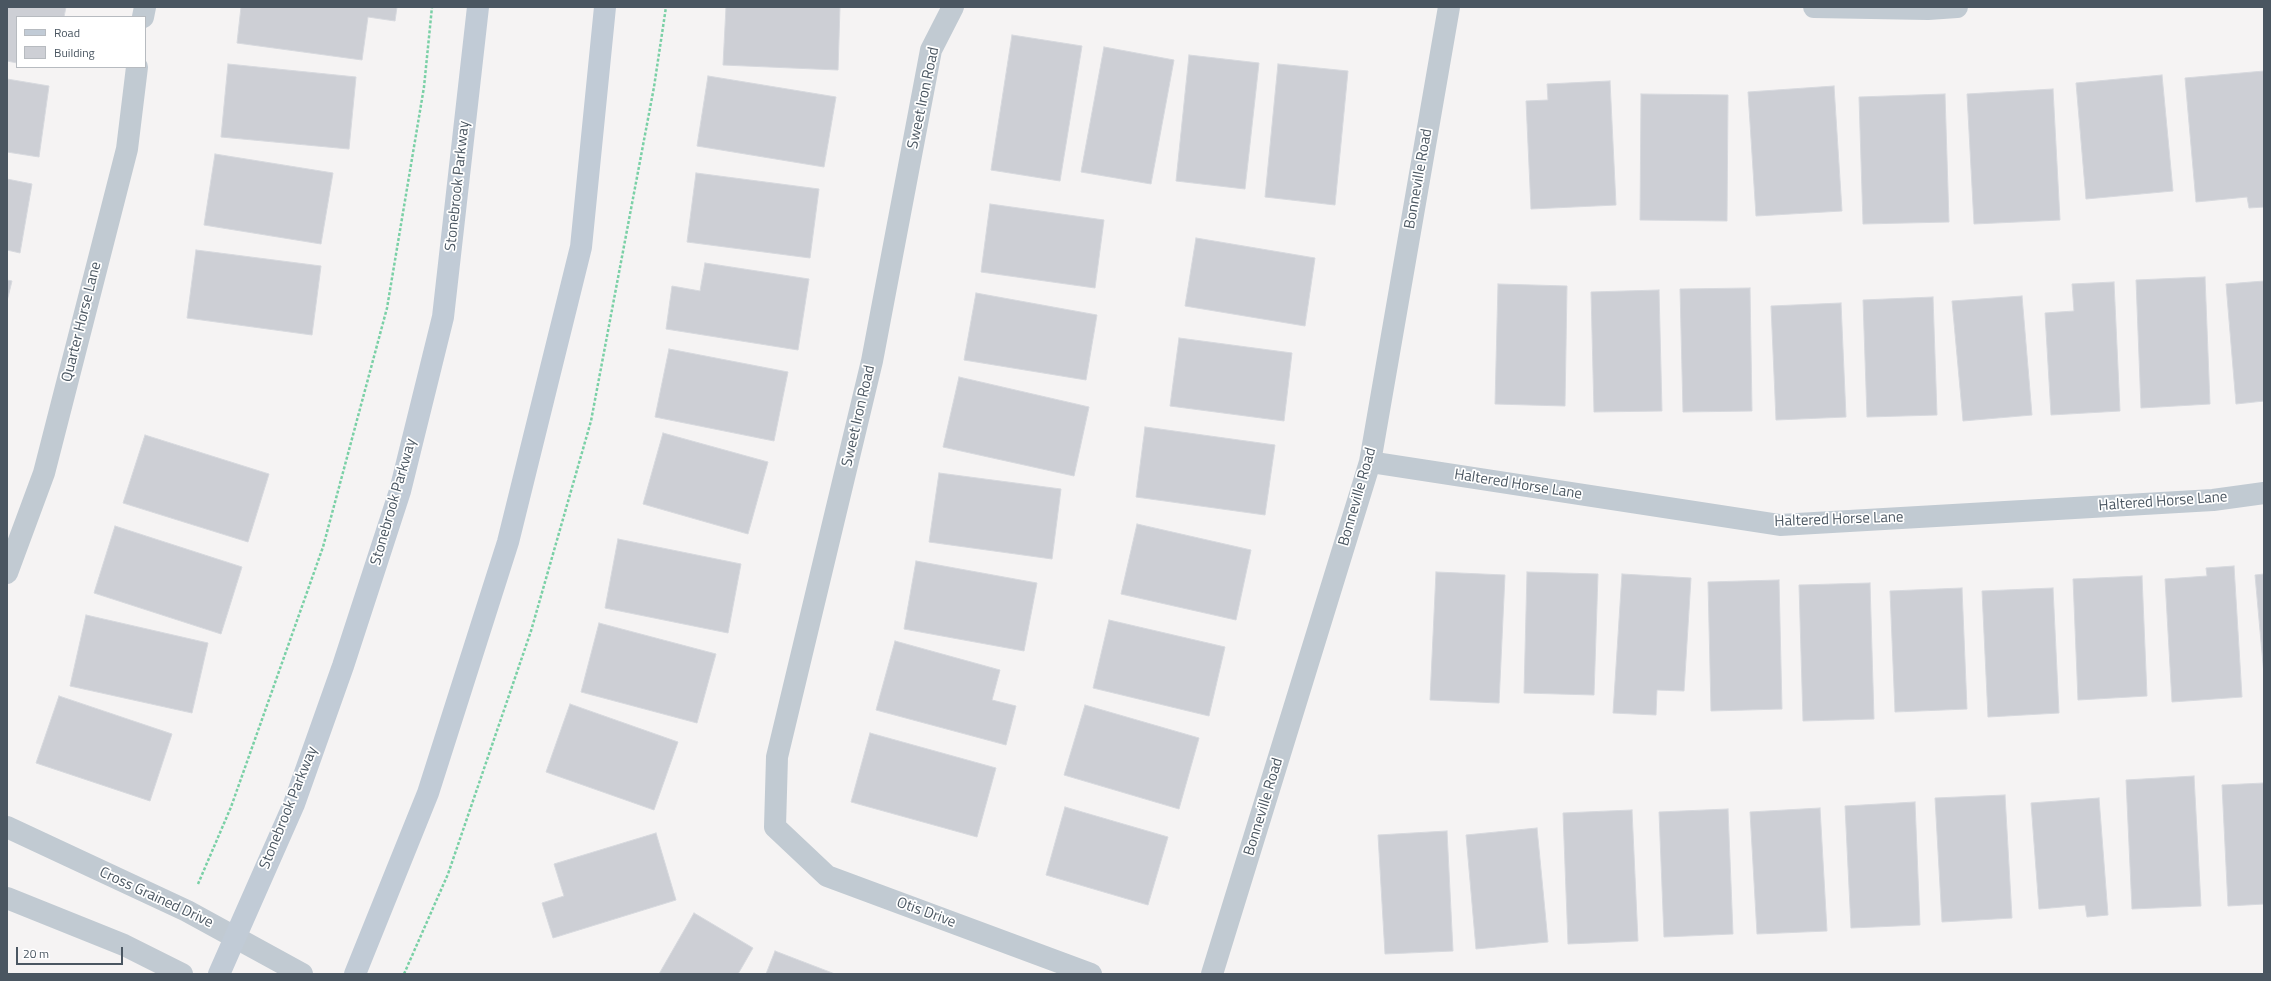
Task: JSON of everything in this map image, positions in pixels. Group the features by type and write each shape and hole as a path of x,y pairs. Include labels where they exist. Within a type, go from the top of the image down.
{"main road":[{"name":"Stonebrook Parkway","path":"219,974 294,804 343,666 400,491 443,317 478,7"},
{"path":"355,974 428,793 510,534 581,247 605,7"}],"street":[{"name":"Sweet Iron Road","path":"775,827 777,757 872,361 931,50 953,7"},
{"name":"Bonneville Road","path":"1212,974 1370,462 1449,7"},
{"path":"1814,7 1928,9 1957,7"},
{"name":"Quarter Horse Lane","path":"7,572 46,465 127,149 137,68"},
{"name":"Haltered Horse Lane","path":"1370,462 1780,525 2213,500 2264,493"},
{"name":"Cross Grained Drive","path":"7,827 186,911 235,936 302,974"},
{"name":"Otis Drive","path":"775,827 827,876 1091,974"},
{"path":"7,898 124,945 182,974"}],"path":[{"path":"186,911 231,807 324,547 387,308 424,87 432,7"},
{"path":"404,974 448,874 531,631 591,421 652,94 666,7"}],"building":[{"path":"7,7 66,7 64,16 16,16 16,63 7,61"},
{"path":"241,7 397,7 395,21 368,17 362,60 237,43"},
{"path":"726,7 840,7 838,70 723,65"},
{"path":"1012,35 1082,46 1060,181 991,170"},
{"path":"1104,47 1174,60 1151,184 1081,172"},
{"path":"1189,55 1259,63 1245,189 1176,181"},
{"path":"228,64 356,77 349,149 221,137"},
{"path":"1278,64 1348,71 1335,205 1265,197"},
{"path":"2264,71 2264,207 2249,208 2247,197 2196,202 2185,78"},
{"path":"2162,75 2173,191 2086,199 2076,83"},
{"path":"708,76 836,97 824,167 697,146"},
{"path":"7,79 49,86 39,157 7,152"},
{"path":"1610,81 1616,205 1531,209 1526,101 1548,100 1547,84"},
{"path":"1834,86 1842,211 1756,216 1748,92"},
{"path":"2053,89 2060,220 1974,224 1967,94"},
{"path":"1641,94 1728,95 1727,221 1640,220"},
{"path":"1945,94 1949,222 1863,224 1859,97"},
{"path":"215,154 333,173 321,244 204,225"},
{"path":"696,173 819,189 810,258 687,242"},
{"path":"7,179 32,184 20,253 7,250"},
{"path":"990,204 1104,220 1095,288 981,272"},
{"path":"1196,238 1315,258 1305,326 1185,306"},
{"path":"196,250 321,266 312,335 187,318"},
{"path":"705,263 809,279 798,350 666,329 672,286 700,291"},
{"path":"2205,277 2210,404 2141,408 2136,280"},
{"path":"7,280 12,281 7,301"},
{"path":"2264,281 2264,401 2236,404 2226,284"},
{"path":"2114,282 2120,411 2051,415 2045,313 2074,311 2072,284"},
{"path":"1498,284 1567,286 1565,406 1495,404"},
{"path":"1750,288 1752,411 1683,412 1680,289"},
{"path":"1659,290 1662,411 1594,412 1591,292"},
{"path":"976,293 1097,315 1086,380 964,360"},
{"path":"2022,296 2032,415 1963,421 1952,301"},
{"path":"1933,297 1937,415 1867,417 1863,300"},
{"path":"1841,303 1846,417 1776,420 1771,306"},
{"path":"1179,338 1292,353 1284,421 1170,406"},
{"path":"669,349 788,372 774,441 655,417"},
{"path":"959,377 1089,407 1074,476 943,447"},
{"path":"1145,427 1275,445 1265,515 1136,497"},
{"path":"663,433 768,462 748,534 643,504"},
{"path":"145,435 269,474 248,542 123,503"},
{"path":"939,473 1061,489 1052,559 929,542"},
{"path":"1137,524 1251,550 1236,620 1121,594"},
{"path":"115,526 242,567 221,634 94,593"},
{"path":"618,539 741,564 728,633 605,608"},
{"path":"916,561 1037,583 1024,651 904,629"},
{"path":"2234,566 2242,697 2172,702 2165,579 2207,576 2206,568"},
{"path":"1436,572 1505,575 1499,703 1430,700"},
{"path":"1527,572 1598,574 1594,695 1524,693"},
{"path":"1622,574 1691,578 1684,691 1657,690 1656,715 1613,713"},
{"path":"2264,574 2264,675 2255,575"},
{"path":"2142,576 2147,696 2078,700 2073,579"},
{"path":"1779,580 1782,709 1711,711 1708,582"},
{"path":"1870,583 1874,719 1803,721 1799,585"},
{"path":"1962,588 1967,709 1895,712 1890,591"},
{"path":"2053,588 2059,713 1988,717 1982,591"},
{"path":"86,615 208,643 192,713 70,686"},
{"path":"1109,620 1225,647 1209,716 1093,688"},
{"path":"599,623 716,654 697,723 581,692"},
{"path":"895,641 1000,670 992,700 1016,706 1006,745 876,710"},
{"path":"59,696 172,734 150,801 36,763"},
{"path":"570,704 678,742 654,810 546,772"},
{"path":"1085,705 1199,738 1179,809 1064,775"},
{"path":"870,733 996,768 977,837 851,802"},
{"path":"2194,776 2201,906 2132,909 2126,780"},
{"path":"2264,783 2264,904 2228,906 2222,785"},
{"path":"2005,795 2012,918 1942,922 1935,798"},
{"path":"2099,798 2108,915 2087,917 2085,905 2039,909 2031,803"},
{"path":"1915,802 1920,925 1851,928 1845,806"},
{"path":"1065,807 1168,837 1148,905 1046,875"},
{"path":"1820,808 1827,931 1757,934 1750,812"},
{"path":"1728,809 1733,934 1664,937 1659,812"},
{"path":"1632,810 1638,941 1568,944 1563,813"},
{"path":"1537,828 1548,942 1476,949 1466,835"},
{"path":"1447,831 1453,951 1385,954 1378,835"},
{"path":"656,833 676,900 553,938 542,903 564,896 554,864"},
{"path":"694,913 753,948 738,974 659,974"},
{"path":"775,951 835,974 766,974"}]}
